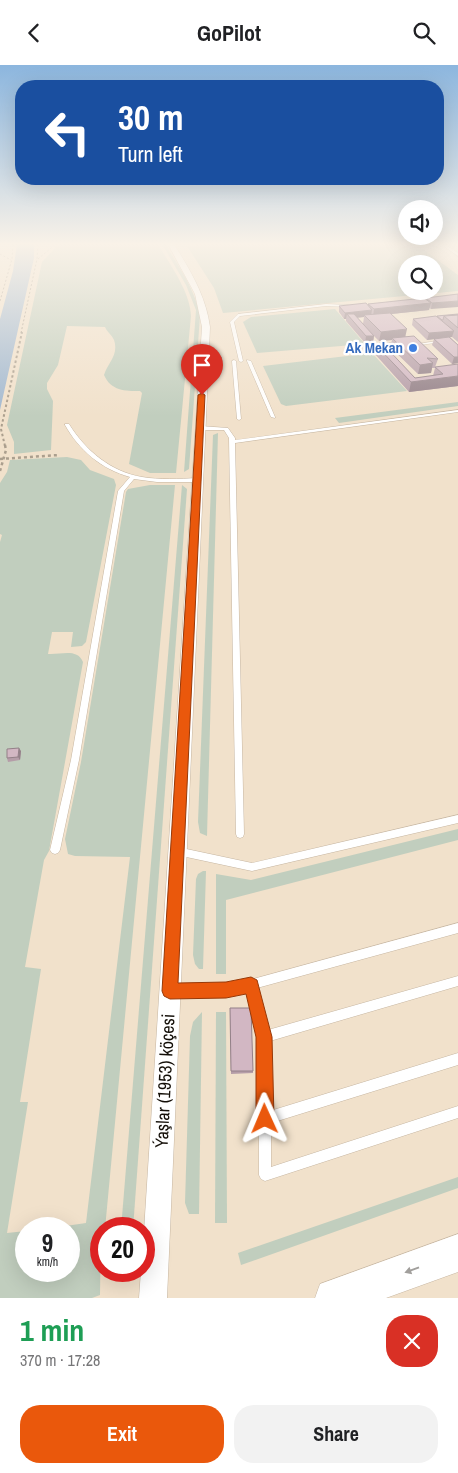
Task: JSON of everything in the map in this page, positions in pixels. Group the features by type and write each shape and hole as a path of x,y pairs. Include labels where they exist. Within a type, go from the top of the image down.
{"main road":[{"path":"334,1298 458,1253"}],"street":[{"name":"Ýaşlar (1953) köçesi","path":"154,1298 200,428 205,313 201,302"}],"lane":[{"path":"241,361 232,322 239,315 326,305 355,305"},
{"path":"420,344 450,341 458,347"},
{"path":"389,354 380,345 408,342"},
{"path":"234,361 239,419"},
{"path":"249,361 273,417"},
{"path":"232,442 458,411"},
{"path":"67,425 85,448 119,472 133,477 197,480"},
{"path":"200,428 226,429 231,433 232,442 240,834"},
{"path":"55,850 75,760 121,491 133,477"},
{"path":"177,851 252,867 458,819"},
{"path":"170,991 226,990 251,985 458,928"},
{"path":"264,1037 458,981"},
{"path":"251,985 264,1037 265,1175 458,1112"},
{"path":"265,1119 458,1059"}],"path":[{"path":"0,471 6,450 1,429 29,302"},
{"path":"2,459 59,455"}],"green space":[{"path":"34,302 188,302 191,316 176,473 150,473 129,464 142,393 140,391 119,389 110,384 104,375 115,350 113,338 105,327 67,326 58,365 47,383 47,389 53,401 51,450 14,454 14,442 7,425"},
{"path":"193,302 196,302 200,316 189,469 184,472 196,310"},
{"path":"219,302 345,302 223,313"},
{"path":"335,309 365,344 257,353 243,322 251,317"},
{"path":"372,353 407,391 286,406 281,404 263,366"},
{"path":"458,402 458,406 339,423 335,418"},
{"path":"218,433 207,836 200,833 198,822 213,435"},
{"path":"67,457 81,460 90,470 114,479 116,485 86,642 82,646 71,647 73,632 52,632 48,654 73,654 77,655 83,662 49,851 44,860 25,967 41,969 20,1102 28,1102 7,1233 15,1232 15,1282 80,1282 80,1224 86,1223 130,857 75,856 68,854 65,839 81,762 126,492 128,489 150,485 175,485 106,1217 90,1217 90,1282 100,1282 100,1295 92,1298 0,1298 0,542 2,535 0,534 0,483 7,472 10,460"},
{"path":"182,485 187,489 134,1217 122,1217"},
{"path":"458,829 458,840 226,900 226,974 216,974 216,874 251,880"},
{"path":"206,871 203,969 199,969 195,964 193,955 196,879 198,874"},
{"path":"202,1012 199,1214 189,1214 185,1203 190,1036 193,1022"},
{"path":"216,1012 226,1012 227,1223 215,1223"},
{"path":"458,1177 458,1188 241,1265 238,1253"}],"water":[{"path":"5,302 24,302 0,410 0,319"}],"building":[{"path":"391,302 431,303 374,309 368,304"},
{"path":"366,303 372,310 345,313 339,306"},
{"path":"390,313 407,329 381,332 364,315"},
{"path":"347,314 354,314 374,336 366,336"},
{"path":"458,314 444,316 443,320 437,316"},
{"path":"458,315 458,328 444,316"},
{"path":"436,316 454,331 429,333 413,319"},
{"path":"414,336 438,359 427,358 433,363 420,365 392,338"},
{"path":"449,337 458,345 458,357 454,357 434,339"},
{"path":"382,343 415,378 443,374 435,367 458,364 458,376 411,382 375,344"},
{"path":"19,748 18,757 7,758 7,749"},
{"path":"230,1008 251,1008 253,1071 231,1071"}],"place":[{"name":"Ak Mekan","path":"413,348"}],"route":[{"path":"202,395 170,991 226,990 251,985 264,1037 265,1119"}]}
